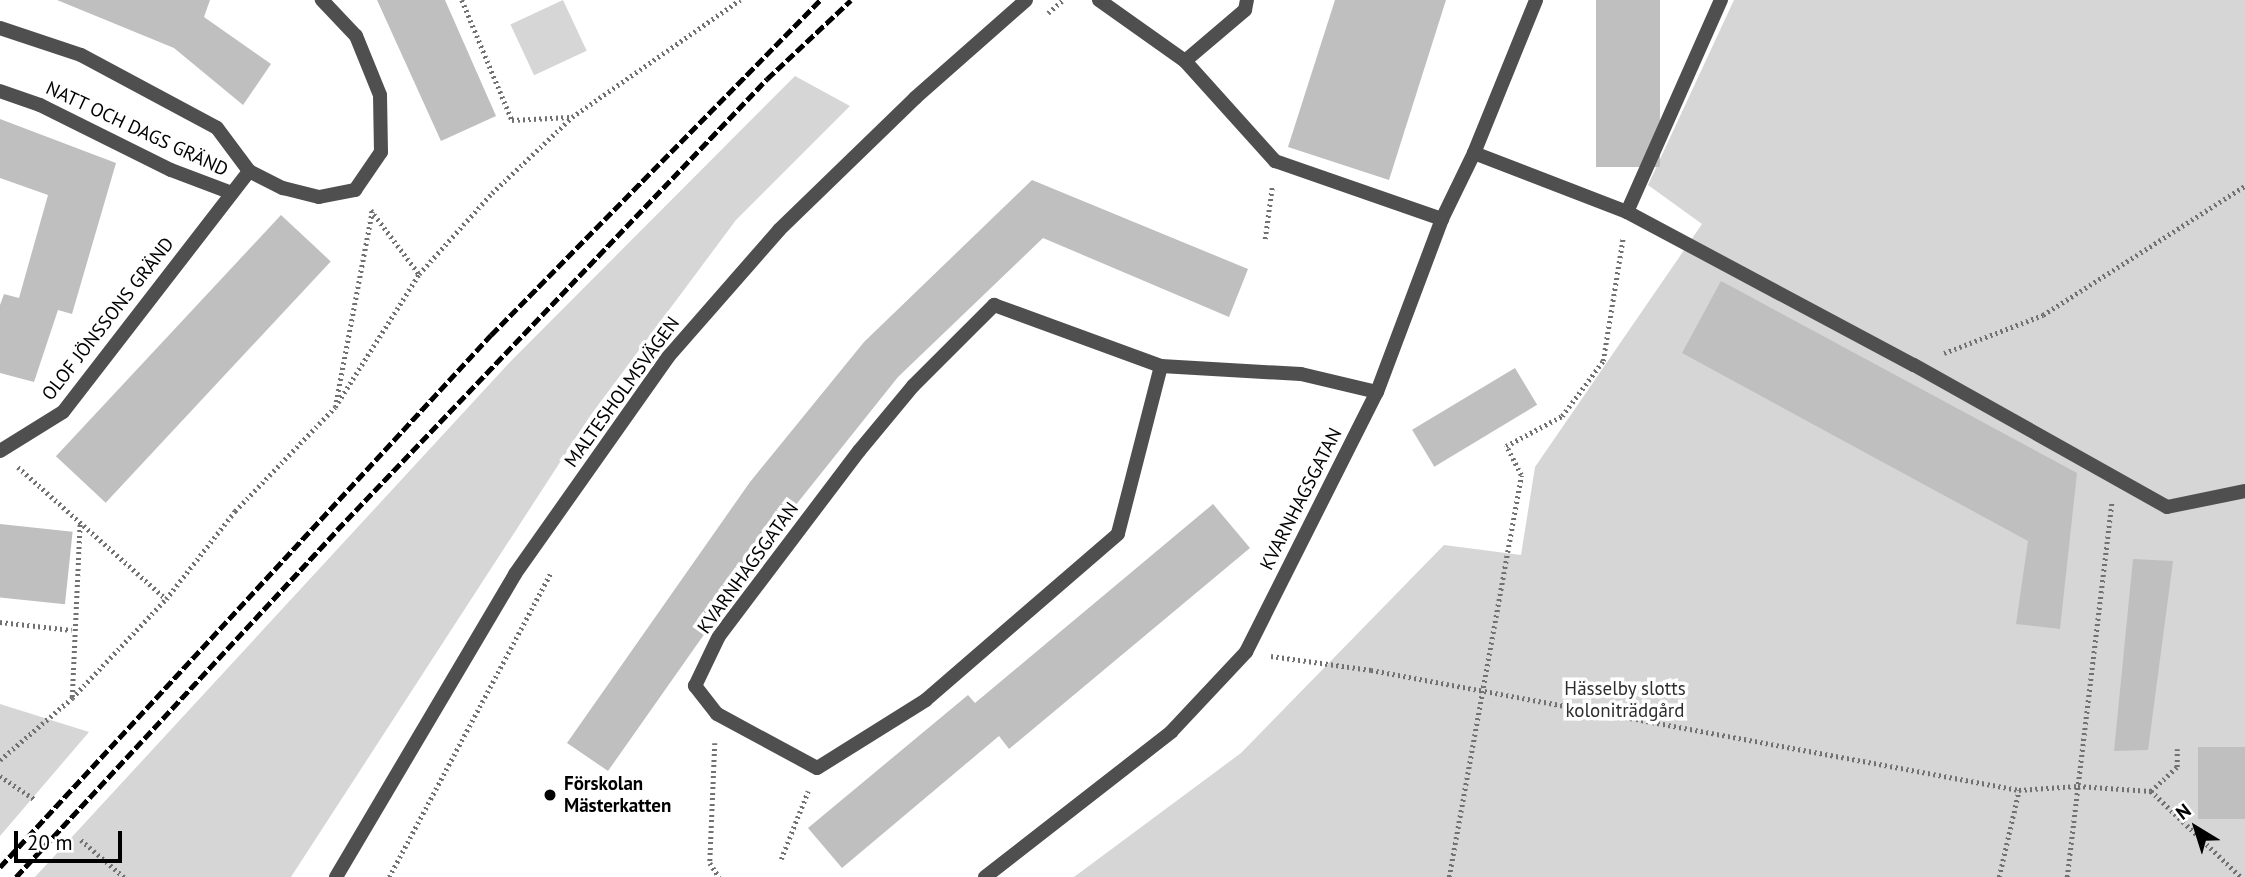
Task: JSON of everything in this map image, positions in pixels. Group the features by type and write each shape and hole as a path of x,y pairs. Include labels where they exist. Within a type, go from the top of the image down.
{"street":[{"path":"322,0 356,36 380,95 382,152 355,190"},
{"name":"MALTESHOLMSVÄGEN","path":"336,877 516,574 668,357 779,230 915,98 1027,0"},
{"path":"1100,0 1185,61 1275,160 1442,219"},
{"path":"1185,61 1245,10 1247,0"},
{"name":"KVARNHAGSGATAN","path":"985,877 1171,732 1246,652 1377,392 1442,219 1475,153 1536,0"},
{"path":"1627,212 1721,0"},
{"name":"NATT OCH DAGS GRÄND","path":"0,27 81,55 217,128 249,171 283,188 319,197 355,190"},
{"name":"NATT OCH DAGS GRÄND","path":"0,91 40,105 172,170 232,194 249,171"},
{"path":"1475,153 1627,212 1914,365 2114,481 2167,507 2245,491"},
{"name":"OLOF JÖNSSONS GRÄND","path":"0,451 63,412 232,194"},
{"name":"KVARNHAGSGATAN","path":"817,768 716,714 695,686 719,636 866,442 913,386 995,304 1161,366 1301,373 1377,392"},
{"path":"817,768 926,700 1118,534 1161,366"}],"path":[{"path":"462,0 512,120 572,117"},
{"path":"0,760 72,698 166,599 235,511 335,407 419,274 572,117 740,0"},
{"path":"1043,18 1063,0"},
{"path":"1265,239 1275,160"},
{"path":"1914,365 2043,315 2245,186"},
{"path":"355,190 419,274"},
{"path":"335,407 372,211"},
{"path":"1449,877 1485,691 1521,475 1506,446 1562,416 1602,361 1627,212"},
{"path":"0,451 166,599"},
{"path":"2067,877 2114,481"},
{"path":"72,698 72,630 80,522"},
{"path":"389,877 556,563"},
{"path":"0,622 72,630"},
{"path":"1246,652 1485,691 2019,790 2078,786 2151,791 2241,877"},
{"path":"716,714 710,863 719,877"},
{"path":"2151,791 2177,767 2177,749"},
{"path":"781,859 817,768"},
{"path":"0,776 34,799"},
{"path":"1998,877 2019,790"},
{"path":"81,841 124,877"}],"green space":[{"path":"563,0 587,51 534,75 510,25"},
{"name":"Hässelby slotts koloniträdgård","path":"1734,0 2245,0 2245,877 1074,877 1241,753 1444,545 1521,555 1535,467 1702,224 1648,185"},
{"path":"795,76 850,106 736,220 590,416 291,877 35,877 510,362"},
{"path":"0,704 89,732 0,836"}],"building":[{"path":"57,0 210,0 204,17 271,64 243,105 174,48"},
{"path":"377,0 445,0 496,116 441,141"},
{"path":"1335,0 1446,0 1389,180 1288,147"},
{"path":"1596,0 1660,0 1660,167 1596,167"},
{"path":"0,119 116,163 72,314 58,310 34,382 0,373 0,305 4,294 19,298 48,195 0,178"},
{"path":"1032,180 1248,269 1229,317 1043,238 898,377 791,511 608,771 567,743 750,482 864,342"},
{"path":"281,215 331,261 106,503 56,456"},
{"path":"1721,281 2077,473 2060,629 2016,624 2028,541 1682,353"},
{"path":"1515,368 1537,405 1434,467 1412,430"},
{"path":"1213,504 1250,548 1009,749 999,736 842,868 808,828 968,695 975,703"},
{"path":"0,524 73,532 65,604 0,597"},
{"path":"2133,559 2173,561 2148,750 2114,751"},
{"path":"2198,747 2245,747 2245,819 2198,819"}],"railway":[{"path":"0,867 491,335 820,0"},
{"path":"16,877 337,530 767,79 851,0"}],"place":[{"name":"Förskolan Mästerkatten","path":"550,795"}]}
